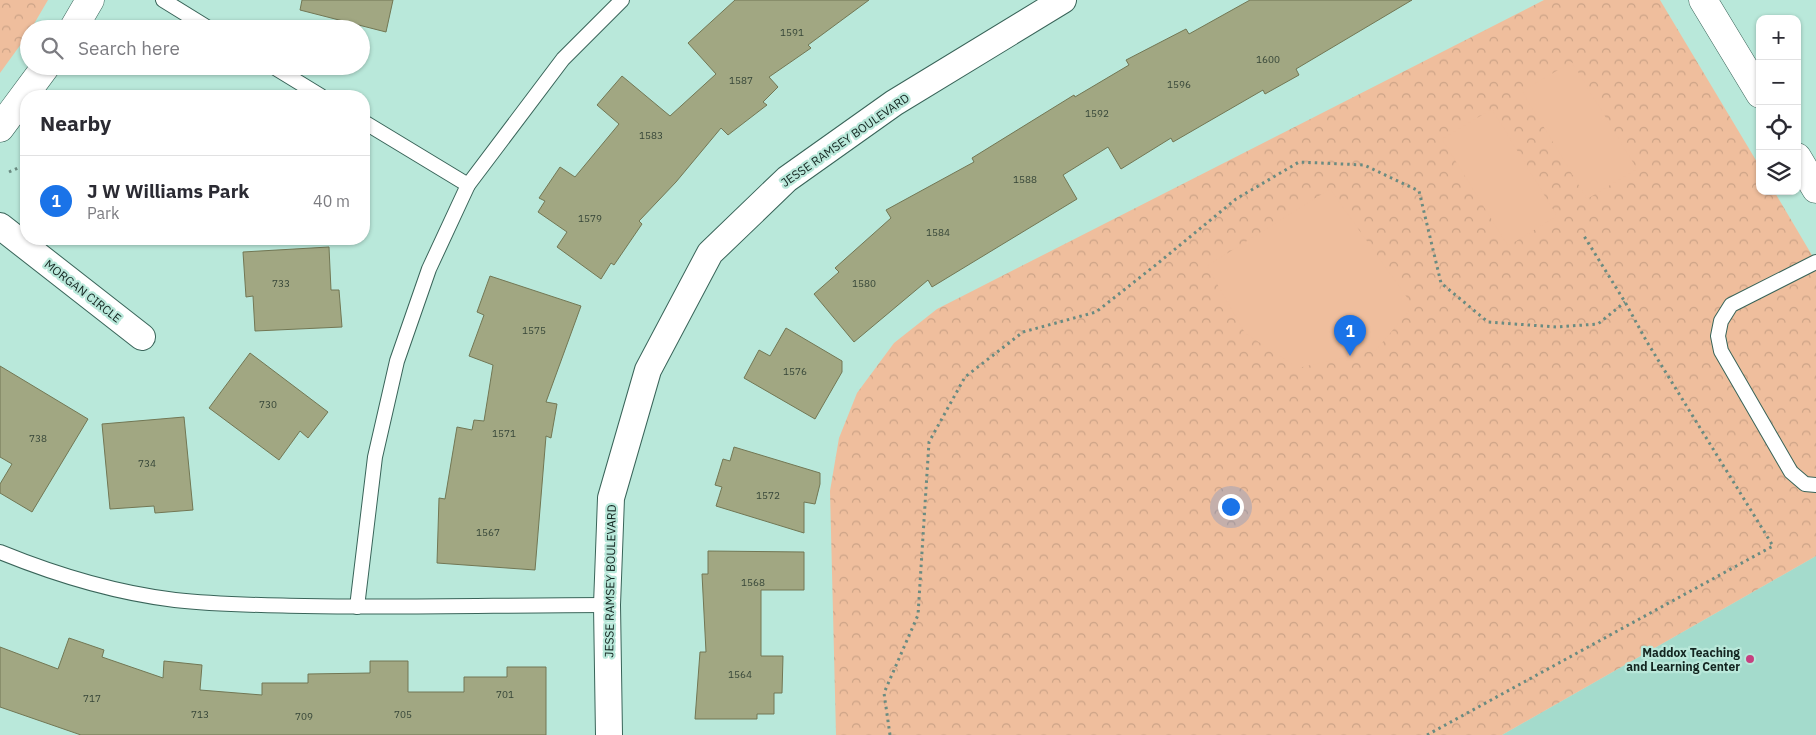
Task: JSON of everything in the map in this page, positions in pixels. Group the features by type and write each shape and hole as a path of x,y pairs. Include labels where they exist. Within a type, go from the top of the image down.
{"street":[{"path":"78,20 90,0"},
{"name":"JESSE RAMSEY BOULEVARD","path":"609,735 607,605 611,498 648,370 710,253 787,179 894,103 1063,0"},
{"path":"1703,0 1756,87"},
{"path":"28,90 39,75"},
{"path":"0,128 20,101"},
{"path":"1801,164 1816,189"},
{"name":"MORGAN CIRCLE","path":"0,226 20,242"},
{"name":"MORGAN CIRCLE","path":"24,245 142,337"}],"lane":[{"path":"163,0 195,20"},
{"path":"357,607 374,457 397,361 429,269 468,185 563,59 622,0"},
{"path":"287,75 311,90"},
{"path":"370,126 468,185"},
{"path":"1816,262 1731,305 1721,321 1718,336 1722,352 1792,472 1805,484 1816,485"},
{"path":"0,552 94,584 175,600 260,605 357,607 607,605"}],"path":[{"path":"890,735 884,693 918,615 929,442 965,377 1023,332 1096,312 1236,199 1299,162 1364,165 1420,191 1440,283 1488,322 1556,327 1598,324 1625,302"},
{"path":"9,172 18,168"},
{"path":"1427,735 1773,546 1584,236"}],"shaded area":[{"name":"Maddox Teaching and Learning Center","path":"1816,556 1816,735 1502,735"}],"green space":[{"path":"0,0 48,0 36,20 20,20 20,45 0,73"},
{"path":"1544,0 1660,0 1756,160 1756,195 1776,195 1816,262 1816,556 1502,735 836,735 830,491 839,438 857,393 894,343 937,309"},
{"path":"1572,62 1637,169 1587,199 1522,91"},
{"path":"1492,109 1557,216 1508,246 1442,139"},
{"path":"1330,189 1413,306 1376,350 1298,368 1245,333 1207,266"}],"building":[{"path":"302,0 393,0 386,32 370,28 370,20 339,20 300,10"},
{"path":"735,0 869,0 808,45 811,48 769,77 778,87 763,102 767,105 728,135 721,128 676,182 639,221 642,224 614,265 611,263 601,279 557,247 567,232 538,212 545,201 539,198 560,167 575,177 619,124 597,105 622,76 670,116 716,74 688,43"},
{"path":"1250,0 1412,0 1296,69 1299,75 1265,94 1263,90 1173,142 1171,138 1121,169 1108,147 1063,175 1077,199 932,287 928,280 854,342 814,294 839,272 835,268 891,218 886,210 974,162 972,158 1074,95 1075,97 1129,65 1126,60 1186,29 1189,34"},
{"path":"329,247 331,290 339,290 342,327 255,331 253,296 246,297 243,252"},
{"path":"490,276 581,306 546,402 557,404 551,438 546,436 535,570 437,563 439,498 445,499 457,427 472,430 474,420 484,421 493,365 469,356 484,315 477,312"},
{"path":"786,328 842,361 842,372 815,419 744,378 759,350 770,356"},
{"path":"250,353 328,412 308,438 300,431 279,460 209,408"},
{"path":"0,366 88,419 32,512 0,493 0,484 12,464 0,457"},
{"path":"184,417 193,510 155,513 154,506 110,509 102,424"},
{"path":"734,447 820,473 820,484 815,504 804,502 804,533 716,506 722,487 715,485 723,459 730,461"},
{"path":"708,551 804,552 804,590 761,590 761,656 783,656 782,693 774,693 774,714 757,714 757,719 695,719 700,652 706,652 702,574 708,574"},
{"path":"69,638 104,650 102,657 163,678 164,661 202,665 200,690 262,695 262,683 308,683 308,674 370,673 370,661 408,661 408,692 464,692 464,677 507,677 507,667 546,667 546,735 81,735 0,707 0,647 58,669"}],"place":[{"name":"J W Williams Park","path":"1350,356"},
{"name":"Maddox Teaching and Learning Center","path":"1750,659"}]}
